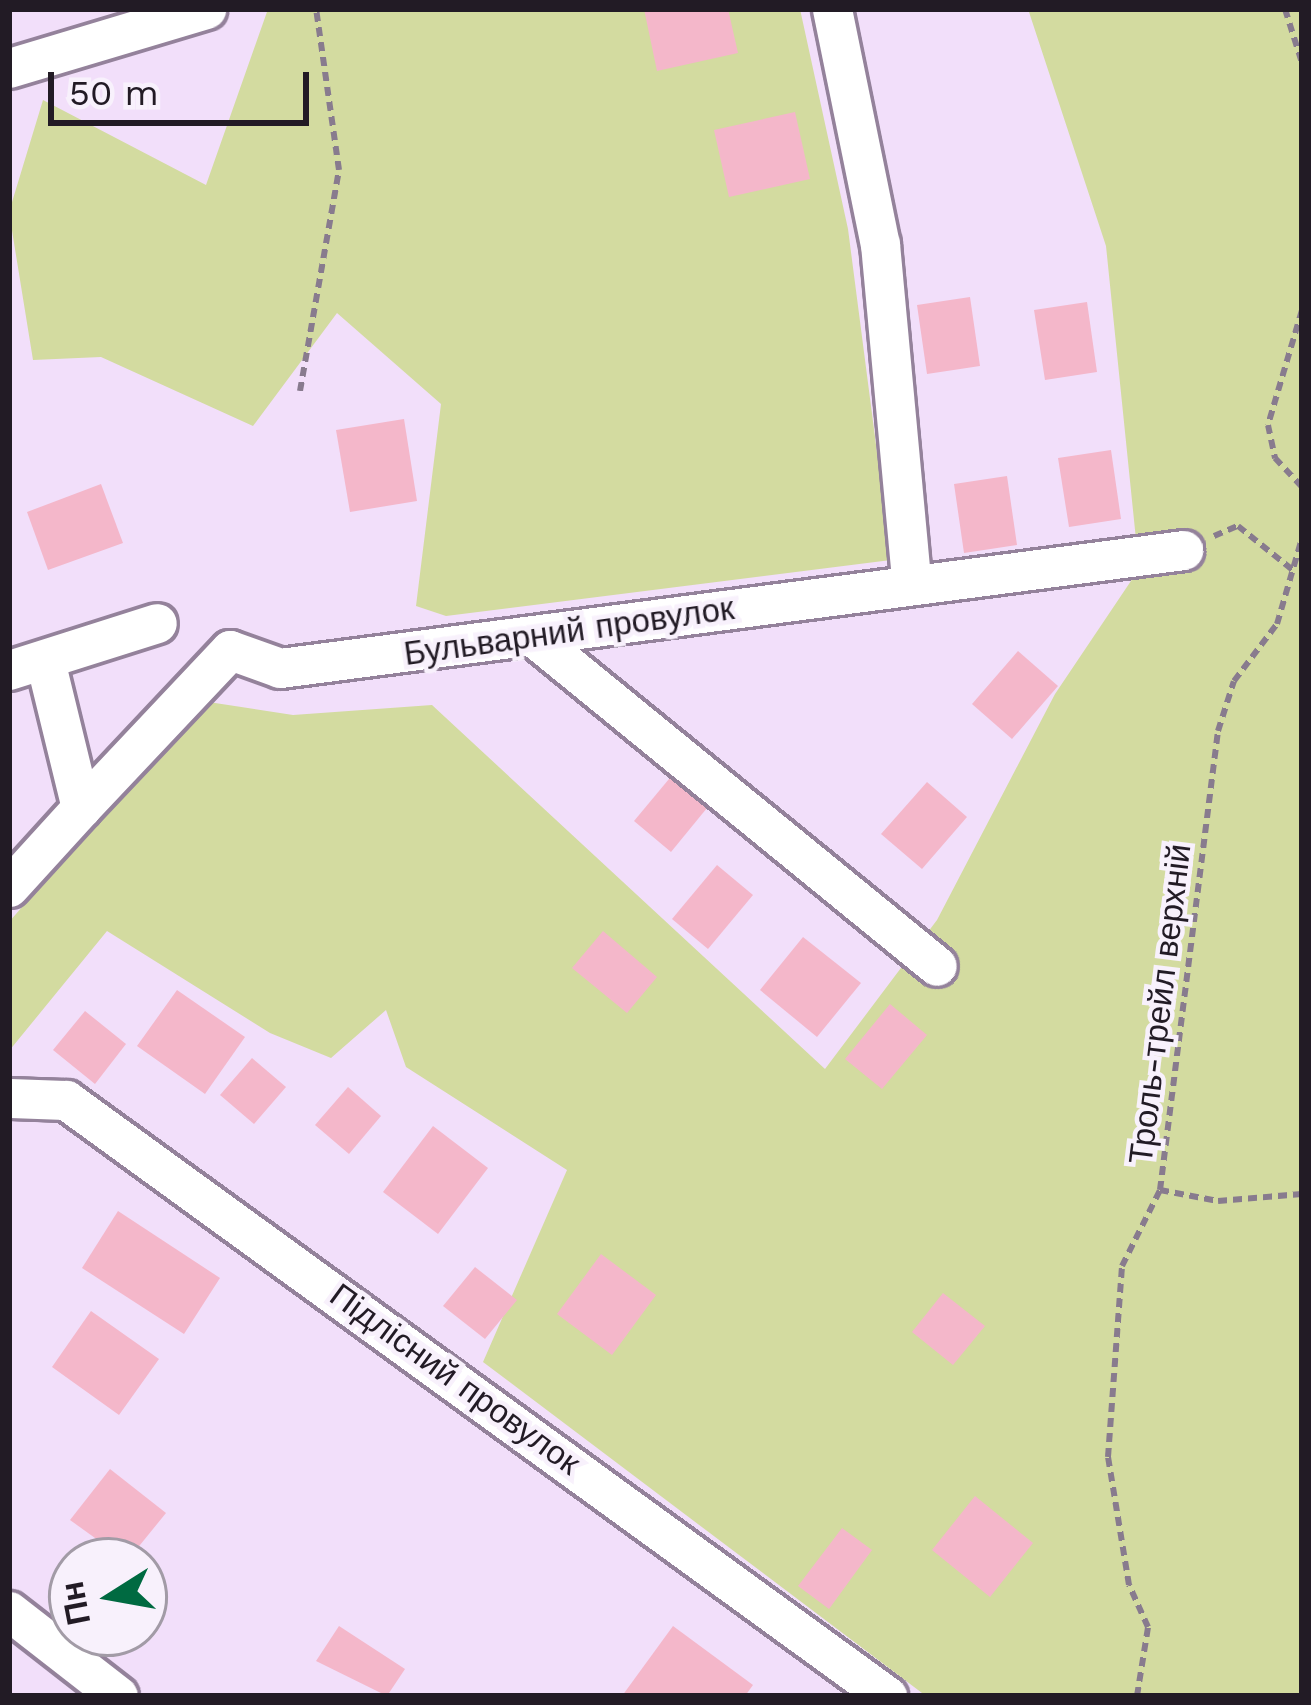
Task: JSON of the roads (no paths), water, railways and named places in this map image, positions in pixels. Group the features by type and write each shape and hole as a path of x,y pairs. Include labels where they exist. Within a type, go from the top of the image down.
{"street":[{"path":"9,68 206,9"},
{"path":"832,9 880,244 910,580"},
{"name":"Бульварний провулок","path":"81,808 230,650 280,668 536,639 910,580 1183,550"},
{"path":"9,887 81,808 27,665 157,623"},
{"path":"536,639 937,966"},
{"name":"Підлісний провулок","path":"9,1098 66,1100 887,1696"},
{"path":"9,1611 118,1696"}]}
